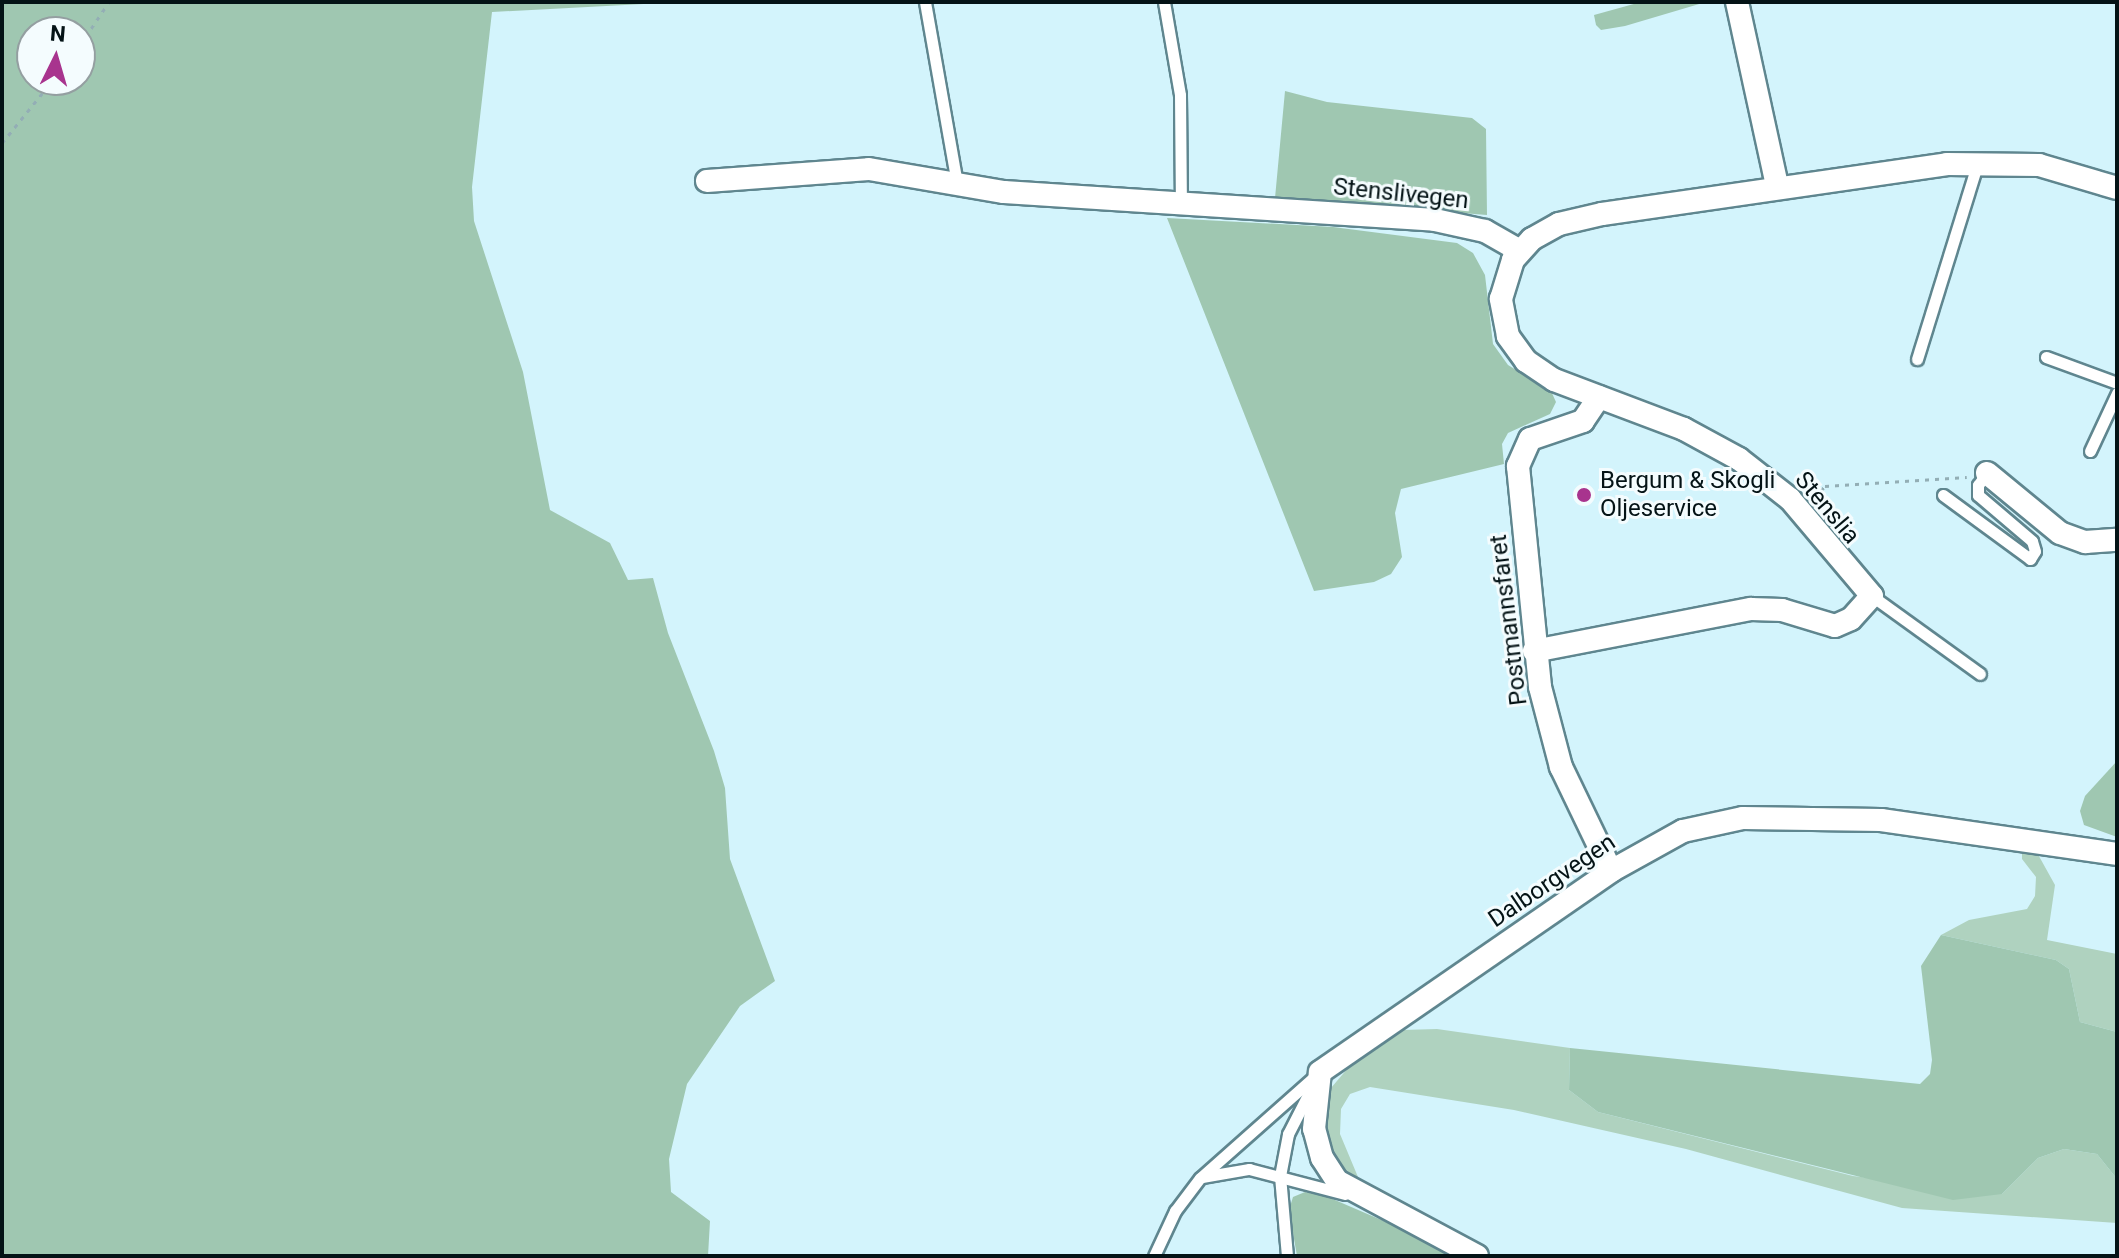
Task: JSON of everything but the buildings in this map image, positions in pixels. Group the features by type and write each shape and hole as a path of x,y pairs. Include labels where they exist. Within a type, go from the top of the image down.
{"street":[{"path":"1737,2 1777,185"},
{"path":"1520,251 1540,233 1573,220 1777,185 1978,162 2039,165 2117,188"},
{"name":"Stenslivegen","path":"707,181 849,168 957,184 1435,220 1485,231 1520,251"},
{"name":"Stenslia","path":"1520,251 1501,299 1502,317 1513,345 1545,375 1726,450 1806,516 1872,596"},
{"name":"Postmannsfaret","path":"1599,397 1583,421 1536,435 1521,450 1534,651 1561,767 1611,871"},
{"path":"1984,476 2060,533 2085,542 2117,540"},
{"path":"1534,651 1751,609 1782,610 1835,626 1851,619 1872,596"},
{"name":"Dalborgvegen","path":"1320,1072 1611,871 1683,831 1743,818 1881,820 2117,854"},
{"path":"1320,1072 1314,1113 1316,1144 1328,1170 1357,1196 1477,1256"}],"lane":[{"path":"925,2 957,184"},
{"path":"1164,2 1180,95 1181,202"},
{"path":"1917,359 1978,162"},
{"path":"2046,357 2117,383"},
{"path":"2090,451 2117,393"},
{"path":"1943,495 2030,559 2035,551 2032,541 1983,502 1976,490 1984,476"},
{"path":"1872,596 1980,674"},
{"path":"1287,1256 1280,1176 1294,1118 1320,1072"},
{"path":"1154,1256 1175,1211 1200,1178 1320,1072"},
{"path":"1200,1178 1237,1169 1280,1176 1357,1196"}],"path":[{"path":"96,21 109,2"},
{"path":"2,143 40,96"},
{"path":"1806,516 1825,486 1952,474 1984,476"}],"green space":[{"path":"2,2 681,2 492,12 472,187 474,221 523,372 550,510 610,543 628,580 653,578 668,633 714,751 725,788 730,859 775,981 740,1006 687,1084 669,1159 671,1192 710,1221 708,1256 2,1256"},
{"path":"1641,2 1706,2 1625,26 1601,30 1596,25 1594,15"},
{"path":"1285,91 1327,102 1472,118 1486,129 1487,215 1275,198"},
{"path":"1167,218 1333,227 1457,243 1473,253 1485,275 1493,344 1508,365 1551,391 1556,402 1550,414 1508,433 1502,444 1504,464 1401,489 1395,513 1402,557 1391,574 1374,582 1314,591"},
{"path":"2117,761 2117,837 2084,825 2080,811 2085,796"},
{"path":"2022,847 2035,849 2055,885 2047,940 2117,954 2117,1032 2080,1022 2069,969 2056,960 1941,935 1969,920 2027,909 2035,896 2036,877 2022,859"},
{"path":"1941,935 2056,960 2069,969 2080,1022 2117,1032 2117,1179 2097,1154 2064,1149 2038,1158 2002,1194 1953,1200 1598,1112 1569,1090 1570,1048 1920,1084 1930,1074 1932,1060 1921,966"},
{"path":"1437,1029 1570,1048 1569,1090 1598,1112 1853,1176 2002,1194 2038,1158 2064,1149 2097,1154 2117,1179 2117,1223 1902,1208 1686,1149 1514,1110 1370,1087 1350,1094 1341,1109 1340,1134 1358,1177 1354,1186 1327,1149 1322,1129 1325,1095 1354,1061 1386,1038 1402,1030"},
{"path":"1305,1192 1328,1197 1465,1256 1297,1256 1289,1210 1293,1197"}],"place":[{"name":"Bergum & Skogli Oljeservice","path":"1584,495"}]}
